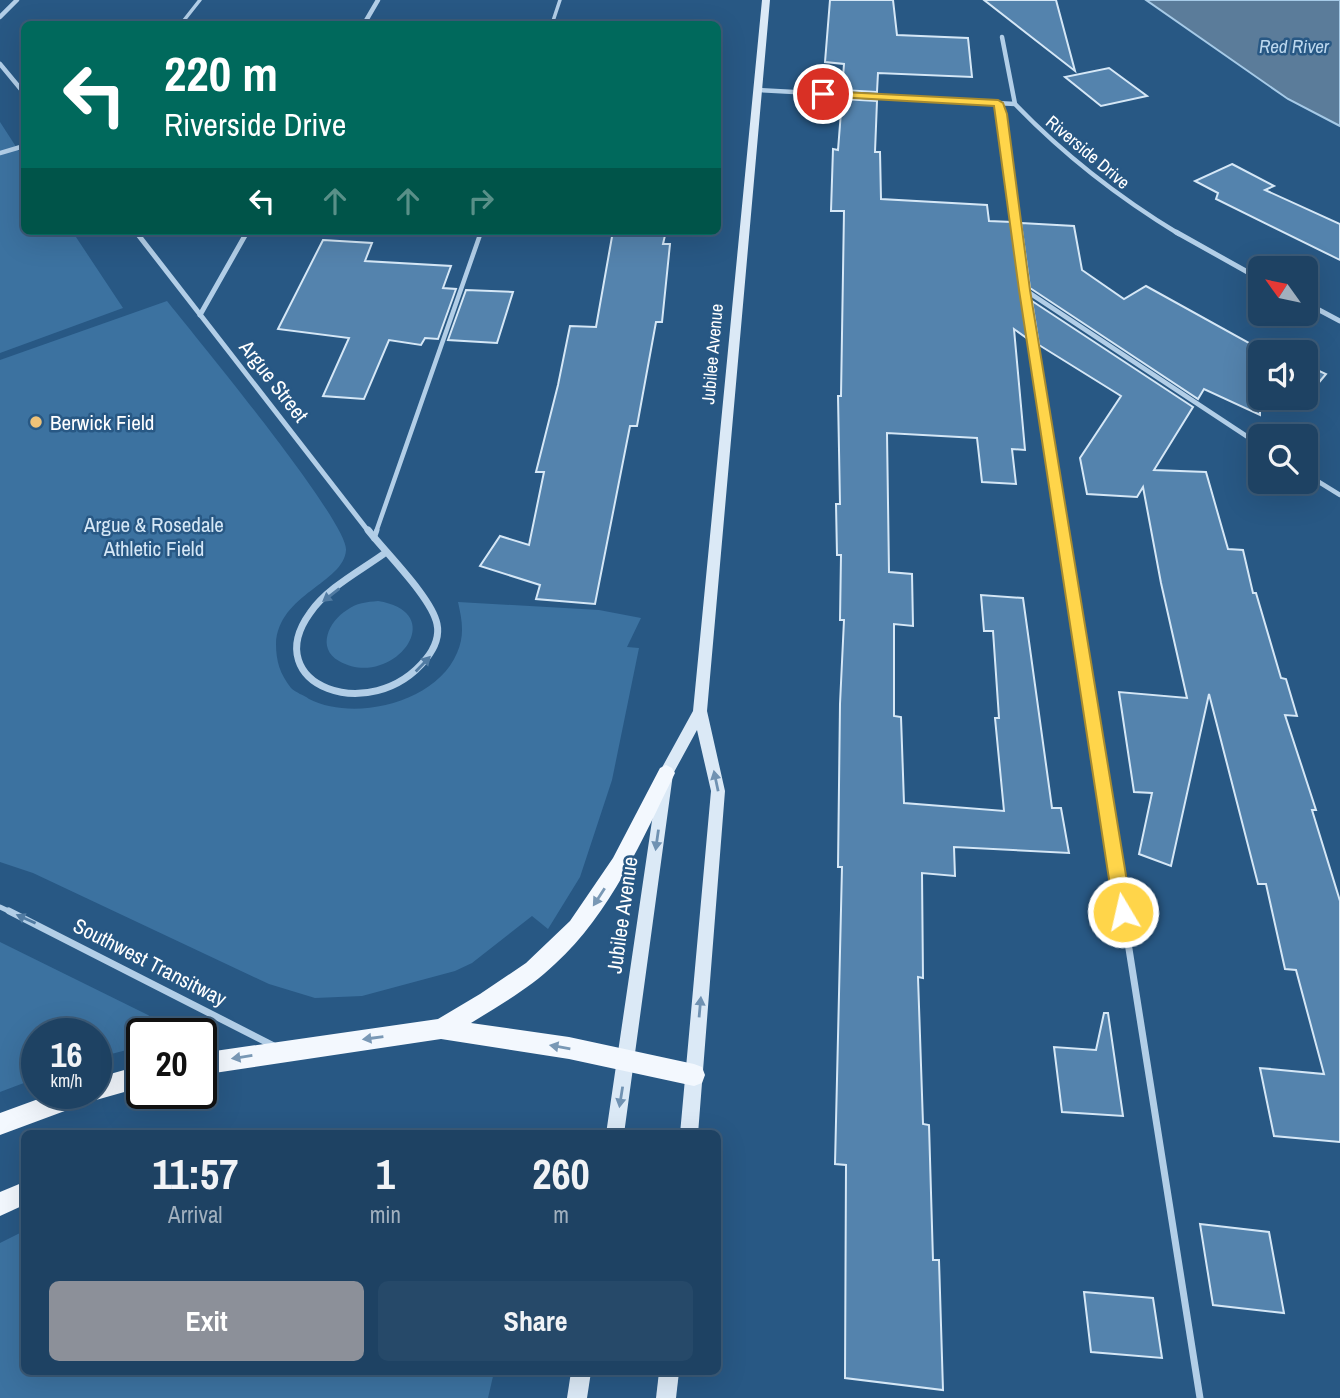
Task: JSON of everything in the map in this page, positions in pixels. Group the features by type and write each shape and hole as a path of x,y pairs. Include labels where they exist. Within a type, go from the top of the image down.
{"main road":[{"name":"Jubilee Avenue","path":"689,1130 718,791 700,711 760,90 766,0"},
{"name":"Jubilee Avenue","path":"616,1130 666,773 700,711"},
{"path":"440,1029 507,989 559,947 590,912 609,882 666,773"},
{"path":"217,1061 440,1029 503,1037 694,1075"},
{"path":"0,1124 40,1109"},
{"path":"0,1204 21,1195"},
{"path":"577,1398 581,1375"},
{"path":"666,1398 668,1375"}],"street":[{"path":"0,17 17,0"},
{"path":"367,21 378,0"},
{"path":"760,90 1015,104 1003,37"},
{"path":"0,64 21,89"},
{"name":"Riverside Drive","path":"1015,104 1046,139 1136,209 1248,272"},
{"path":"0,153 21,147"},
{"name":"Argue Street","path":"138,235 385,553 436,614 439,634 432,653 410,677 373,693 340,692 320,686 303,673 296,656 296,637 310,611 385,553"},
{"path":"200,316 246,235"},
{"path":"1318,309 1340,321"}],"lane":[{"path":"183,21 200,0"},
{"path":"553,21 560,0"},
{"path":"998,103 1002,114 1025,290 1200,1398"},
{"path":"374,539 480,235"},
{"path":"1025,290 1248,437"},
{"path":"1318,481 1340,495"},
{"name":"Southwest Transitway","path":"0,907 33,921 283,1051"}],"green space":[{"path":"0,122 21,154 21,235 75,235 123,308 0,353"},
{"name":"Argue & Rosedale Athletic Field","path":"167,301 297,467 340,532 346,550 335,572 298,601 280,627 276,644 278,662 284,678 295,691 327,706 348,709 370,708 413,696 431,685 446,670 457,653 462,634 458,602 599,610 641,618 627,647 639,648 612,780 580,877 548,929 532,916 472,963 455,971 362,996 315,998 269,984 33,873 0,862 0,360"},
{"path":"378,601 400,608 411,620 412,633 406,647 394,658 378,666 359,668 332,656 327,642 330,628 335,621 350,608"},
{"path":"0,942 152,1018 126,1018 126,1050 112,1054 112,1018 21,1018 21,1084 0,1092"},
{"path":"21,1232 21,1375 493,1375 488,1398 0,1398 0,1243"}],"water":[{"name":"Red River","path":"1146,0 1340,0 1340,126 1288,99"}],"building":[{"path":"830,0 893,0 897,35 968,38 972,77 878,73 877,92 842,90 844,64 825,62"},
{"path":"984,0 1056,0 1075,71"},
{"path":"1109,68 1147,96 1101,106 1065,77"},
{"path":"842,99 877,101 875,152 880,152 881,199 987,205 989,221 1012,222 1028,339 1014,329 1025,450 1012,449 1016,484 982,482 977,438 887,433 889,572 912,574 913,626 894,624 894,716 901,717 904,803 1004,811 995,718 999,718 993,631 984,631 981,595 1023,598 1052,808 1061,808 1069,853 954,847 955,876 922,873 923,978 918,977 923,1124 929,1125 933,1260 939,1260 943,1390 845,1378 846,1165 835,1164 842,867 838,867 840,704 844,620 840,620 841,555 837,555 836,504 840,504 838,396 841,396 844,211 831,211 833,149 838,150"},
{"path":"1232,164 1274,186 1265,190 1340,224 1340,260 1216,199 1218,193 1195,181"},
{"path":"1021,223 1074,226 1082,270 1124,299 1146,286 1248,342 1248,409 1204,389 1198,399 1030,288"},
{"path":"612,235 665,235 663,244 670,244 662,322 656,322 637,426 630,426 595,604 536,599 540,585 480,566 500,536 529,545 544,472 536,472 570,326 596,327"},
{"path":"323,240 372,243 365,261 451,266 443,288 456,289 438,339 425,338 421,345 389,340 364,399 323,396 349,338 278,329"},
{"path":"466,290 513,292 497,343 448,340"},
{"path":"1032,301 1193,407 1154,470 1206,472 1228,549 1243,550 1253,593 1256,593 1281,678 1286,679 1297,716 1285,715 1316,810 1312,810 1340,901 1340,1142 1274,1136 1260,1068 1324,1074 1296,970 1285,969 1266,884 1258,884 1209,694 1171,866 1139,854 1152,793 1134,792 1119,692 1187,698 1143,487 1137,497 1087,494 1080,458 1121,396 1039,345"},
{"path":"1318,370 1326,374 1318,384"},
{"path":"1104,1013 1108,1013 1123,1116 1062,1112 1054,1047 1096,1050"},
{"path":"1200,1224 1269,1232 1284,1313 1213,1305"},
{"path":"1084,1292 1153,1298 1162,1358 1091,1352"}],"place":[{"name":"Berwick Field","path":"36,422"}],"route":[{"path":"823,94 998,103 1002,114 1025,290 1123,912"}]}
